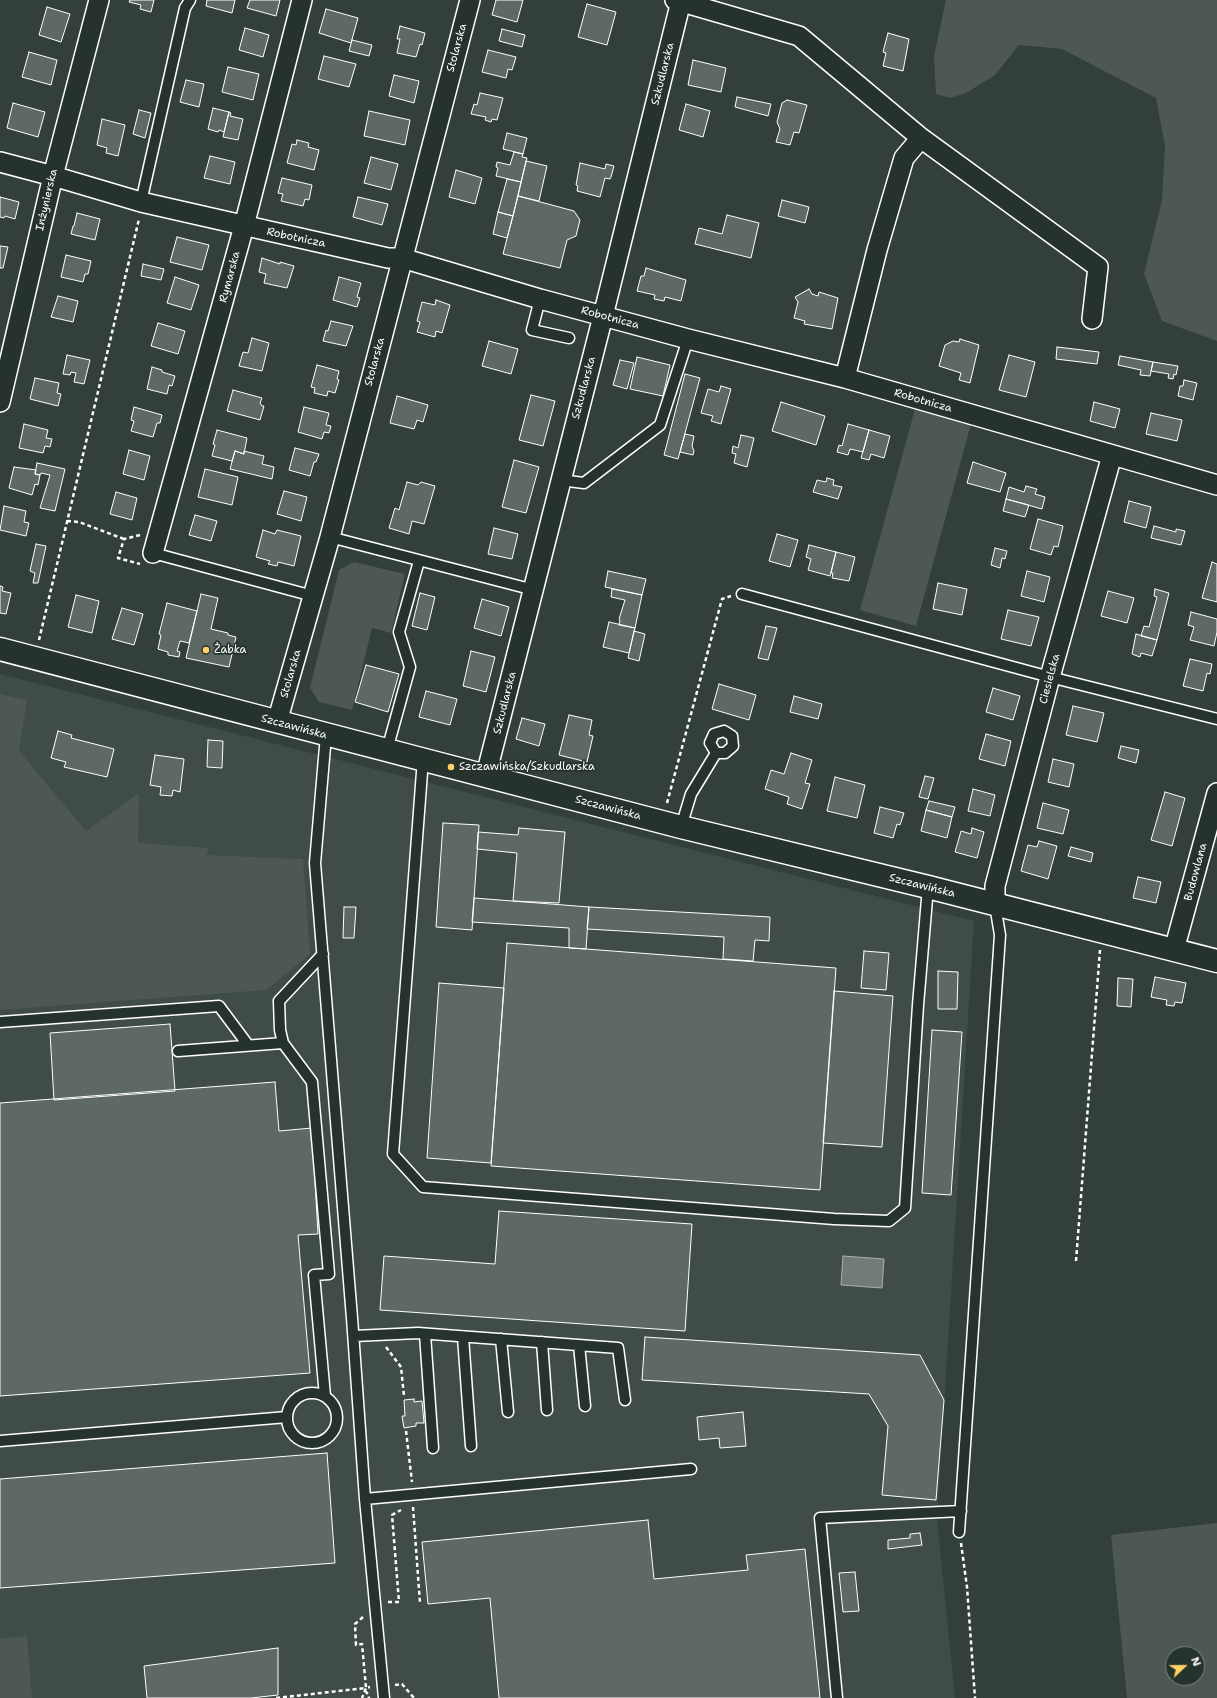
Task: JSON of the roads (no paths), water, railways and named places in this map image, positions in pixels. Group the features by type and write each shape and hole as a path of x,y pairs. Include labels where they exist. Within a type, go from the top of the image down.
{"street":[{"name":"Inżynierska","path":"0,402 53,176 99,0"},
{"name":"Rymarska","path":"150,559 159,532 244,226 302,0"},
{"name":"Stolarska","path":"277,722 330,537 470,0"},
{"path":"678,1 799,36 921,138 1098,267 1092,319"},
{"name":"Szkudlarska","path":"486,775 603,316 678,1"},
{"path":"845,378 878,250 904,158 921,138"},
{"name":"Robotnicza","path":"0,162 141,202 388,258 402,258 540,299 688,339 845,378 1217,485"},
{"name":"Ciesielska","path":"995,905 995,886 1050,677 1112,455"},
{"name":"Szczawińska","path":"0,650 486,775 681,827 928,887 1217,961"},
{"name":"Budowlana","path":"1174,950 1217,793"}],"lane":[{"path":"141,202 185,8 190,0"},
{"path":"540,299 532,330 569,338"},
{"path":"560,480 584,482 660,425 688,339"},
{"path":"330,537 534,590"},
{"path":"150,559 313,596"},
{"path":"387,750 410,667 399,632 420,561"},
{"path":"742,594 1050,677 1217,719"},
{"path":"326,735 315,863 354,1336 365,1499 384,1698"},
{"path":"681,827 691,794 716,753"},
{"path":"423,759 393,1154 423,1187 834,1220 889,1221 905,1208 918,1005 928,887"},
{"path":"959,1532 1000,935 995,905"},
{"path":"323,954 279,1001 280,1030 283,1043 312,1082 329,1274 314,1275 325,1396"},
{"path":"0,1022 219,1006 248,1046"},
{"path":"178,1051 283,1043"},
{"path":"354,1336 424,1334 618,1348 625,1400"},
{"path":"424,1334 433,1448"},
{"path":"463,1337 471,1446"},
{"path":"501,1339 508,1412"},
{"path":"542,1342 547,1410"},
{"path":"579,1345 585,1406"},
{"path":"308,1393 317,1393 325,1396 331,1402 337,1416 336,1424 332,1431 320,1441 313,1442 305,1442 292,1433 288,1425 287,1417 291,1405 300,1396 308,1393"},
{"path":"0,1441 287,1417"},
{"path":"365,1499 690,1469"},
{"path":"837,1698 820,1518 961,1512"}],"place":[{"name":"Żabka","path":"206,650"},
{"name":"Szczawińska/Szkudlarska","path":"451,767"}]}
